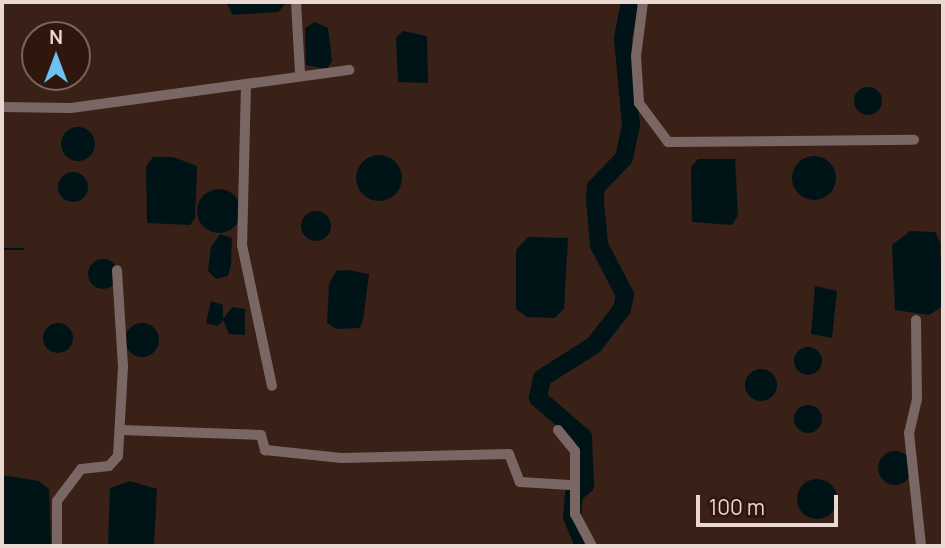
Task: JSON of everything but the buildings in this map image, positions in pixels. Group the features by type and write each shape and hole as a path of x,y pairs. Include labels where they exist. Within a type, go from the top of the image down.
{"street":[{"path":"296,2 300,75"},
{"path":"643,2 636,56 639,103 668,142 914,140"},
{"path":"2,107 71,108 349,70"},
{"path":"246,85 242,245 272,386"},
{"path":"57,546 57,501 81,469 115,462 121,430 117,270"},
{"path":"916,320 917,392 909,433 921,546"},
{"path":"564,429 575,451 570,485 575,514 592,546"},
{"path":"121,430 261,435 265,450 342,458 509,454 520,482 570,485"}],"shaded area":[{"path":"226,2 287,2 278,12 233,15"},
{"path":"315,22 328,28 332,61 327,69 306,65 305,28"},
{"path":"403,31 427,36 428,83 398,82 396,38"},
{"path":"868,87 878,91 882,101 878,111 868,115 858,111 854,101 858,91"},
{"path":"78,127 90,132 95,144 90,156 78,161 66,156 61,144 66,132"},
{"path":"379,155 395,162 402,178 395,194 379,201 363,194 356,178 363,162"},
{"path":"814,156 823,157 830,162 835,169 835,187 830,194 823,199 814,200 805,199 798,194 793,187 792,178 793,169 798,162 805,157"},
{"path":"153,157 173,157 197,166 195,218 190,225 147,223 146,166"},
{"path":"698,159 735,159 738,215 732,225 692,222 691,167"},
{"path":"73,172 84,176 88,187 84,198 73,202 62,198 58,187 62,176"},
{"path":"219,189 235,195 241,211 235,227 219,233 203,227 197,211 203,195"},
{"path":"316,211 326,216 331,226 326,236 316,241 306,236 301,226 306,216"},
{"path":"910,231 935,232 940,242 943,306 929,315 895,310 892,245"},
{"path":"220,234 232,238 231,265 228,276 216,279 208,271 211,247"},
{"path":"528,237 568,238 564,309 555,318 527,317 516,309 516,250"},
{"path":"103,259 113,264 118,274 113,284 103,289 93,284 88,274 93,264"},
{"path":"336,271 369,274 363,320 360,328 336,329 327,323 329,284"},
{"path":"815,286 837,291 832,338 811,334"},
{"path":"211,301 223,305 223,319 232,307 245,309 245,335 229,334 223,320 218,326 206,323"},
{"path":"58,323 64,324 72,332 72,344 64,352 58,353 52,352 44,344 43,338 44,332 52,324"},
{"path":"142,323 154,328 159,340 154,352 142,357 130,352 125,340 130,328"},
{"path":"808,347 818,351 822,361 818,371 808,375 798,371 794,361 798,351"},
{"path":"761,369 772,374 777,385 772,396 761,401 750,396 745,385 750,374"},
{"path":"808,405 818,409 822,419 818,429 808,433 798,429 794,419 798,409"},
{"path":"895,451 907,456 912,468 907,480 895,485 883,480 878,468 883,456"},
{"path":"2,475 39,481 49,489 51,546 2,546"},
{"path":"817,479 825,480 831,485 836,491 836,507 831,513 825,518 817,519 809,518 803,513 798,507 797,499 798,491 803,485 809,480"},
{"path":"130,481 157,489 154,546 108,546 110,488"}],"waterway":[{"path":"584,546 572,517 574,494 585,485 583,437 538,398 542,378 594,345 622,309 625,295 599,245 595,200 596,187 624,158 631,125 623,38 630,2"},
{"path":"2,249 23,249"}]}
